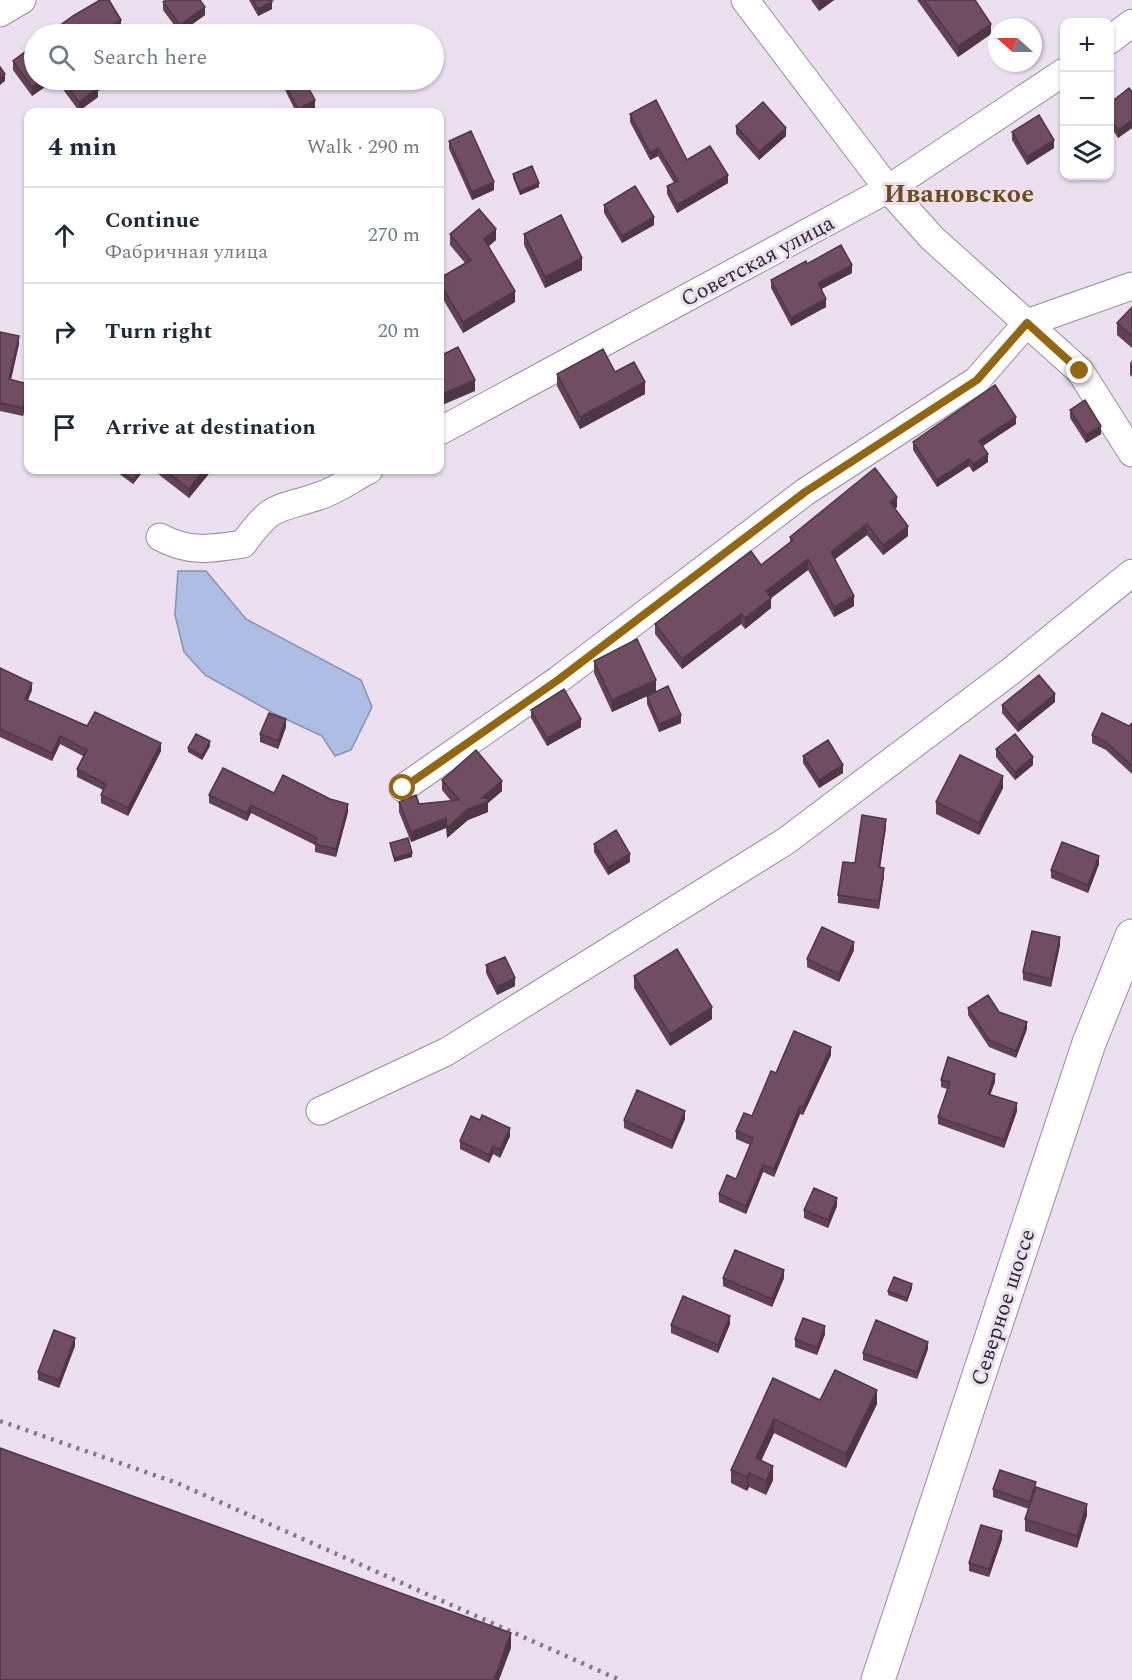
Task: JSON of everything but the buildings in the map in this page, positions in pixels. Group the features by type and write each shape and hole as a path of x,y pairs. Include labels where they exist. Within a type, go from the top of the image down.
{"main road":[{"name":"Северное шоссе","path":"878,1680 1089,1043 1132,936"}],"street":[{"path":"0,13 22,0"},
{"path":"745,0 888,189 932,238 1080,371 1132,453"},
{"path":"1114,37 1132,23"},
{"name":"Советская улица","path":"444,429 888,189 1060,75"},
{"path":"403,788 558,680 805,492 977,380 1027,323 1132,286"},
{"path":"160,537 180,548 218,548 243,544 263,516 284,505 321,496 362,474"},
{"path":"320,1112 446,1052 786,840 1011,671 1132,573"}],"water":[{"path":"178,571 206,571 246,619 361,680 372,707 351,750 335,756 322,736 275,714 205,675 184,652 175,615"}],"railway":[{"path":"0,1421 177,1483 620,1680"}],"district":[{"name":"Ивановское","path":"959,193"}],"route":[{"path":"403,788 558,680 805,492 977,380 1027,323 1080,371"}]}
